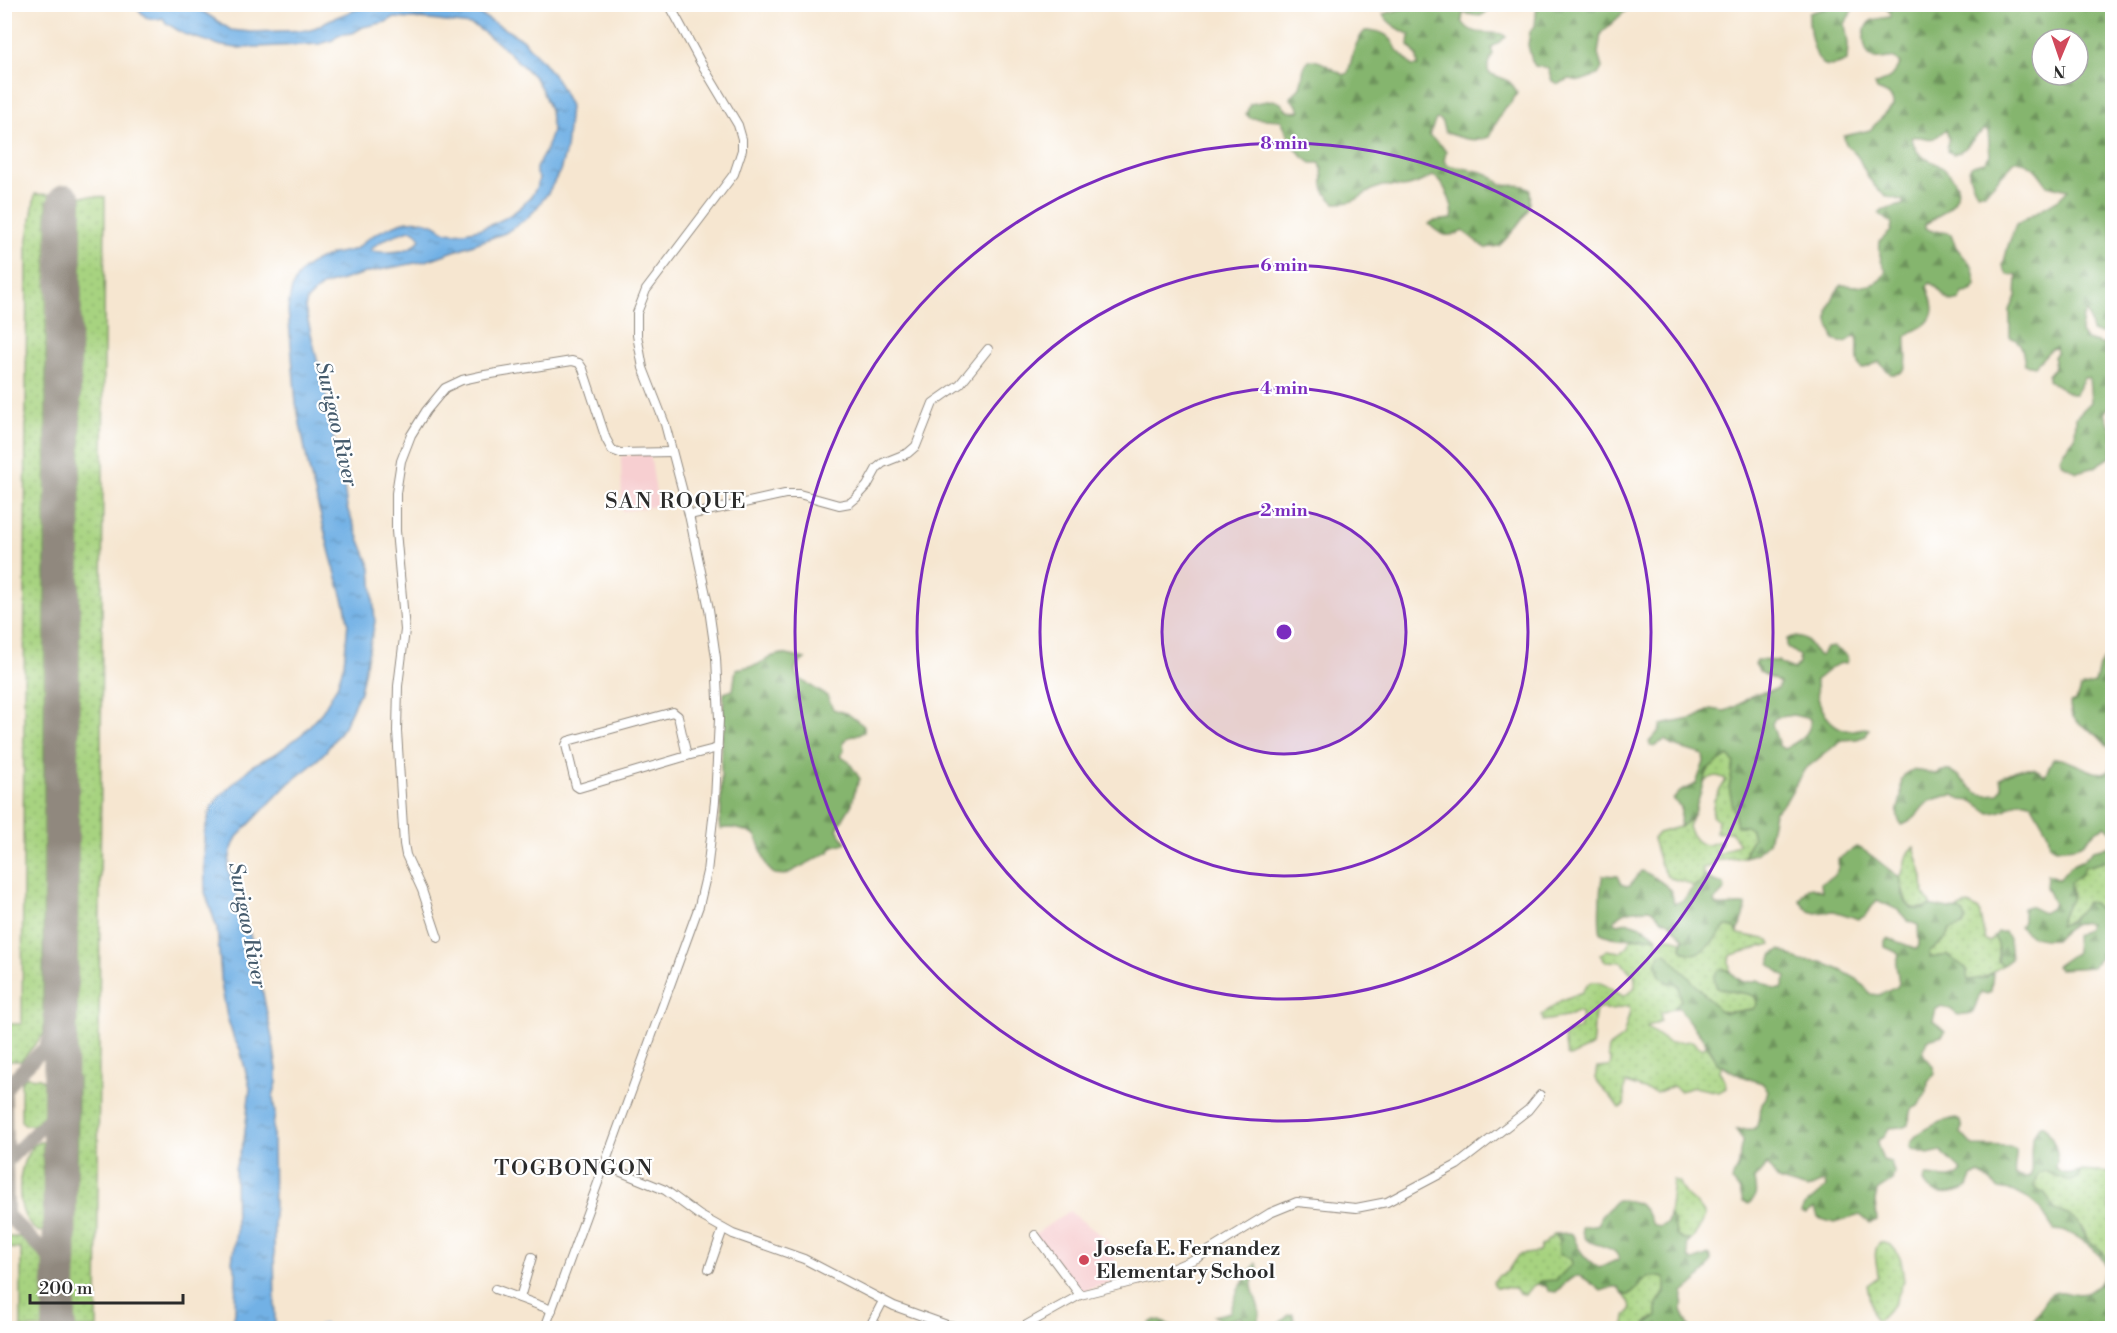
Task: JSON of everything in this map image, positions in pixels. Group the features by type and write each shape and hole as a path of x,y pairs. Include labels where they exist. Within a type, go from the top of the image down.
{"street":[{"path":"545,1329 699,906 711,844 718,748 718,680 710,609 689,515 665,424 643,368 637,335 637,313 646,290 734,174 743,144 738,125 700,63 669,4"},
{"path":"689,515 792,493 813,497 831,504 850,503 862,492 877,468 916,447 933,403 960,384 987,349"},
{"path":"438,938 422,890 406,855 399,777 397,700 405,630 396,550 396,508 397,482 406,444 433,402 451,384 485,375 572,361 579,363 583,369 606,439 612,450 620,453 672,452"},
{"path":"687,756 678,716 673,712 568,741 566,745 576,786 579,788 718,748"},
{"path":"1021,1329 1080,1295 1155,1276 1197,1258 1270,1214 1297,1202 1356,1208 1387,1202 1457,1165 1528,1110 1540,1095"},
{"path":"604,1165 665,1190 687,1207 723,1229 804,1259 883,1301 927,1319 969,1329"},
{"path":"709,1269 723,1229"},
{"path":"1035,1235 1080,1295"},
{"path":"520,1298 532,1257"},
{"path":"495,1289 552,1310"},
{"path":"869,1329 883,1301"}],"shaded area":[{"path":"650,454 658,506 622,511 621,456"},
{"name":"Josefa E. Fernandez Elementary School","path":"1069,1211 1108,1241 1122,1280 1078,1292 1034,1235"}],"green space":[{"path":"1537,4 1632,5 1601,33 1598,54 1602,68 1598,75 1580,81 1569,79 1559,84 1552,81 1548,68 1535,66 1532,61 1528,45 1530,32 1535,26"},
{"path":"1823,4 1855,5 1845,24 1848,43 1847,61 1829,66 1823,64 1816,55 1809,25 1809,13 1822,9"},
{"path":"1416,5 1494,5 1480,16 1463,13 1462,21 1475,31 1502,34 1506,37 1491,48 1493,54 1488,63 1488,70 1489,73 1509,82 1517,93 1510,104 1504,108 1489,137 1472,140 1456,136 1445,132 1441,120 1436,119 1429,136 1446,152 1444,161 1448,165 1485,173 1505,185 1522,185 1529,188 1530,204 1522,220 1499,246 1485,248 1463,231 1445,235 1429,224 1433,221 1452,219 1445,188 1433,176 1402,187 1382,186 1350,202 1335,203 1323,187 1320,163 1311,163 1303,157 1293,145 1281,120 1250,118 1246,114 1250,104 1273,100 1281,103 1289,111 1300,111 1291,96 1300,87 1304,69 1309,60 1323,63 1344,75 1348,73 1356,45 1365,31 1385,35 1392,40 1397,50 1412,66 1418,66 1417,56 1409,46 1410,35 1391,24 1383,14"},
{"path":"1882,5 2054,5 2061,9 2069,5 2112,5 2112,327 2103,333 2092,331 2087,311 2083,317 2081,333 2086,340 2105,345 2112,351 2112,403 2105,412 2112,433 2112,456 2095,467 2077,472 2064,465 2060,459 2075,438 2076,417 2091,402 2089,378 2084,378 2075,394 2071,394 2048,380 2048,375 2054,368 2056,347 2050,350 2035,366 2025,364 2020,344 2010,337 2010,310 2016,297 2017,275 2007,275 2003,266 2016,224 2059,199 2068,190 2047,185 2031,166 2015,161 1985,193 1978,193 1969,175 1969,169 1971,166 1985,162 1990,155 1988,131 1984,130 1963,150 1953,154 1948,151 1949,139 1946,129 1936,137 1929,139 1912,137 1916,150 1944,169 1957,186 1957,194 1949,208 1925,224 1925,228 1951,234 1956,247 1973,268 1976,285 1972,292 1963,293 1960,300 1952,302 1930,283 1927,286 1933,312 1928,322 1906,336 1906,366 1898,373 1891,374 1879,362 1862,369 1858,362 1857,336 1844,342 1834,340 1828,317 1829,307 1834,297 1842,285 1874,284 1883,276 1886,270 1881,260 1880,241 1891,231 1892,223 1879,214 1881,211 1902,205 1904,202 1885,196 1875,186 1857,156 1847,146 1844,136 1870,130 1893,106 1890,97 1877,90 1875,85 1889,79 1900,64 1894,58 1875,59 1871,57 1864,41 1867,24 1890,17 1891,13"},
{"path":"35,194 105,197 97,1328 73,1328 74,1177 77,1177 78,1077 72,1076 72,1010 77,1010 81,201 47,201 43,1010 49,1011 49,1020 44,1020 44,1034 21,1061 5,1061 5,1024 22,1024 27,245"},
{"path":"1803,638 1818,656 1822,655 1826,648 1834,647 1846,655 1848,660 1846,663 1834,666 1816,680 1817,695 1823,711 1833,723 1850,730 1869,729 1866,736 1842,740 1804,770 1786,801 1774,812 1768,843 1757,853 1745,857 1753,838 1751,830 1746,826 1737,826 1729,788 1734,762 1728,756 1707,770 1694,814 1680,827 1681,807 1673,800 1682,791 1696,784 1704,762 1703,755 1671,745 1665,740 1654,746 1651,746 1649,742 1659,731 1661,725 1695,718 1711,709 1725,711 1755,694 1777,689 1780,683 1760,672 1755,664 1757,660 1778,661 1794,669 1799,664 1799,656 1787,647 1787,639","holes":["1793,715 1810,719 1809,729 1803,737 1784,749 1779,746 1772,724 1775,718"]},
{"path":"2112,652 2112,748 2080,724 2070,709 2070,703 2076,701 2080,688 2095,684 2099,666"},
{"path":"782,654 805,659 797,665 795,671 801,680 827,696 833,709 848,714 864,726 864,732 847,738 843,743 844,751 840,756 849,762 860,779 852,804 837,829 846,843 834,846 829,852 785,875 774,874 767,867 756,836 739,829 720,829 719,822 724,693 733,690 736,669 757,665"},
{"path":"2112,751 2112,832 2105,826 2097,830 2083,844 2075,847 2055,849 2050,846 2048,833 2031,803 2023,801 2002,811 1990,813 1973,801 1961,800 1951,795 1929,802 1906,823 1901,825 1898,818 1901,781 1908,772 1936,774 1949,771 1980,794 1998,794 2002,788 2000,779 2003,777 2024,768 2036,769 2045,776 2054,758 2095,772 2109,772"},
{"path":"1728,756 1735,762 1730,783 1731,798 1739,816 1751,830 1753,838 1745,857 1714,861 1712,866 1702,868 1703,881 1693,887 1667,875 1653,839 1658,833 1679,827 1691,819 1688,827 1698,841 1707,845 1722,841 1715,852 1718,855 1739,844 1731,832 1716,833 1718,821 1712,816 1714,800 1726,780 1716,776 1705,781 1710,768"},
{"path":"2112,846 2112,860 2084,867 2081,874 2070,883 2071,900 2062,915 2059,926 2071,921 2087,902 2093,903 2104,915 2112,916 2110,951 2092,967 2059,969 2056,966 2076,952 2075,936 2087,928 2089,923 2084,922 2071,927 2056,939 2037,938 2020,927 2023,921 2023,908 2029,906 2043,913 2050,909 2054,904 2046,887 2047,874 2059,879 2070,866 2082,861 2093,850"},
{"path":"1856,847 1900,877 1904,899 1910,907 1920,909 1932,906 1958,909 1964,914 1966,920 1963,926 1950,930 1945,939 1929,953 1930,958 1947,955 1966,968 1968,980 1984,978 1993,973 1991,991 1987,994 1981,992 1972,1013 1958,1015 1942,1006 1936,1009 1933,1021 1945,1032 1942,1036 1928,1040 1924,1046 1924,1054 1935,1073 1928,1082 1927,1092 1918,1106 1912,1109 1908,1124 1889,1128 1884,1137 1878,1140 1877,1144 1883,1160 1891,1162 1894,1172 1892,1181 1877,1191 1875,1202 1877,1220 1870,1223 1860,1215 1834,1223 1818,1218 1815,1208 1806,1214 1801,1212 1804,1206 1826,1187 1825,1182 1807,1189 1778,1180 1767,1164 1754,1180 1755,1196 1748,1204 1743,1202 1740,1191 1732,1181 1739,1164 1743,1140 1736,1130 1754,1129 1757,1126 1762,1103 1768,1090 1762,1083 1741,1076 1717,1063 1710,1049 1680,1008 1674,1008 1681,1000 1679,986 1663,979 1656,963 1660,954 1666,953 1719,1010 1725,1013 1753,1009 1757,1004 1756,997 1716,986 1714,977 1718,971 1723,969 1729,971 1741,981 1758,980 1775,989 1782,989 1786,977 1769,964 1773,954 1781,950 1801,961 1822,962 1842,971 1857,979 1871,994 1879,995 1897,987 1899,983 1896,964 1899,955 1885,947 1885,941 1888,938 1917,949 1919,945 1918,925 1908,921 1898,910 1877,900 1865,916 1859,919 1834,911 1815,913 1809,911 1799,900 1808,888 1812,887 1822,891 1821,883 1835,874 1838,859"},
{"path":"1914,847 1923,877 1924,895 1931,905 1922,908 1910,907 1907,903 1900,877 1906,857"},
{"path":"2112,860 2112,916 2104,915 2093,903 2059,926 2072,895 2070,883 2081,874 2084,867"},
{"path":"1641,871 1668,888 1672,893 1674,904 1683,900 1695,886 1703,881 1704,875 1724,884 1725,890 1714,901 1715,905 1745,905 1745,912 1737,931 1734,927 1726,926 1706,948 1694,954 1687,953 1681,948 1684,939 1669,922 1650,909 1624,912 1614,922 1640,926 1657,938 1622,938 1601,933 1600,904 1603,875 1618,876 1622,884 1626,886 1630,885"},
{"path":"1968,904 1979,910 1985,940 1990,942 1994,937 1999,949 1998,961 2003,965 1986,976 1972,980 1967,980 1967,970 1941,956 1930,958 1929,953 1945,940 1950,930 1956,927 1964,914 1958,909"},
{"path":"1730,925 1739,934 1769,940 1771,944 1732,955 1729,959 1730,971 1723,969 1733,992 1756,997 1757,1004 1753,1009 1732,1012 1719,1010 1666,954 1665,982 1679,986 1681,1000 1674,1008 1661,1013 1661,1021 1646,1027 1669,1043 1692,1041 1702,1049 1706,1044 1717,1063 1722,1066 1719,1071 1725,1080 1726,1088 1719,1092 1694,1087 1680,1091 1673,1086 1656,1093 1626,1083 1624,1106 1619,1108 1598,1082 1596,1072 1597,1068 1609,1067 1611,1063 1608,1055 1609,1047 1623,1037 1630,1011 1629,1006 1611,1010 1597,1008 1592,1046 1570,1057 1567,1055 1564,1037 1567,1033 1579,1029 1582,1015 1579,1011 1566,1017 1543,1021 1542,1015 1560,1001 1582,992 1591,983 1601,983 1623,996 1631,991 1636,978 1621,962 1605,961 1600,955 1607,950 1620,952 1628,946 1631,939 1649,937 1657,938 1659,946 1667,937 1682,941 1681,948 1685,952 1717,936 1726,926"},
{"path":"1998,932 2005,932 2009,939 2011,959 2003,965 1998,961 1999,949 1994,937"},
{"path":"26,1077 40,1078 44,1082 44,1115 34,1125 26,1125 21,1121 21,1082"},
{"path":"1956,1118 1960,1120 1962,1128 1960,1132 1973,1146 2009,1147 2016,1150 2015,1176 2027,1178 2031,1175 2032,1140 2034,1134 2043,1125 2056,1150 2055,1168 2067,1174 2081,1171 2077,1177 2069,1181 2046,1171 2040,1173 2034,1187 2045,1193 2055,1210 2078,1222 2089,1242 2106,1256 2107,1269 2099,1255 2085,1242 2069,1233 2054,1230 2039,1207 2032,1201 2015,1192 1999,1189 1980,1173 1972,1177 1968,1187 1957,1192 1938,1192 1927,1186 1924,1181 1926,1176 1950,1178 1962,1171 1941,1151 1928,1154 1912,1149 1910,1145 1912,1140 1922,1131"},
{"path":"39,1142 43,1142 43,1176 47,1177 47,1227 40,1232 31,1226 25,1216 20,1188 25,1160 31,1149"},
{"path":"2046,1170 2056,1177 2072,1181 2081,1171 2112,1173 2112,1189 2108,1203 2109,1208 2112,1209 2112,1288 2102,1282 2098,1285 2107,1269 2107,1262 2089,1242 2083,1229 2069,1216 2055,1210 2048,1198 2034,1187 2038,1174"},
{"path":"1673,1180 1679,1182 1684,1193 1699,1206 1705,1215 1701,1226 1691,1240 1683,1240 1676,1235 1674,1222 1669,1215"},
{"path":"1617,1200 1639,1205 1647,1213 1651,1223 1656,1226 1660,1227 1667,1223 1669,1215 1674,1222 1676,1235 1683,1240 1691,1240 1687,1244 1689,1259 1693,1261 1709,1255 1711,1261 1705,1271 1683,1293 1682,1311 1690,1328 1649,1328 1645,1324 1657,1317 1657,1304 1665,1293 1665,1279 1661,1276 1648,1277 1629,1295 1624,1295 1618,1287 1601,1291 1578,1276 1569,1280 1556,1292 1537,1284 1541,1281 1556,1280 1572,1264 1571,1259 1559,1254 1559,1240 1555,1234 1573,1235 1583,1254 1599,1268 1619,1259 1611,1249 1586,1239 1582,1227 1599,1224 1600,1217"},
{"path":"1555,1234 1565,1255 1571,1259 1572,1265 1560,1277 1554,1281 1534,1285 1525,1295 1519,1293 1515,1288 1495,1287 1493,1282 1498,1276 1507,1272 1519,1255 1539,1252 1541,1246"},
{"path":"5,1237 20,1237 47,1263 46,1328 21,1328 21,1249 5,1248"},
{"path":"1880,1242 1891,1245 1896,1251 1901,1260 1904,1281 1895,1303 1878,1321 1873,1316 1867,1285 1878,1277 1875,1254"},
{"path":"1256,1263 1258,1267 1252,1284 1259,1311 1258,1322 1255,1328 1237,1328 1241,1317 1224,1321 1214,1316 1230,1312 1238,1290"},
{"path":"1654,1275 1665,1279 1666,1285 1658,1303 1657,1317 1648,1321 1649,1328 1619,1328 1625,1324 1626,1316 1631,1309 1624,1295 1629,1295 1648,1277"},
{"path":"2102,1282 2107,1282 2112,1288 2112,1316 2103,1328 2078,1328 2067,1325 2056,1328 2030,1328 2030,1323 2049,1296 2058,1292 2086,1293"},
{"path":"1293,1314 1294,1320 1288,1328 1274,1328 1289,1315"},
{"path":"1155,1320 1177,1328 1151,1327 1150,1323"}],"water":[{"path":"420,4 474,11 522,39 557,80 570,106 566,150 560,171 548,193 526,219 505,233 426,261 369,272 322,286 307,300 305,308 330,407 337,466 344,486 347,508 371,568 375,622 360,692 344,726 326,751 289,783 237,837 231,851 228,869 253,944 277,1069 277,1083 273,1096 275,1114 273,1127 275,1328 232,1328 235,1312 236,1272 232,1262 236,1231 235,1168 244,1140 250,1088 240,1049 227,1017 222,989 217,928 205,892 204,834 210,811 217,799 253,765 277,753 302,734 322,712 337,686 344,664 348,622 308,465 296,403 288,310 292,289 300,273 313,262 355,249 375,234 398,224 422,221 445,231 459,232 488,226 503,219 516,211 535,190 539,178 536,168 546,150 552,131 550,110 535,78 501,45 470,25 393,18 386,22 363,27 353,33 338,35 333,40 320,44 237,48 222,46 184,34 166,23 163,18 146,18 135,5 188,5 196,7 231,30 251,32 311,30 360,8","holes":["410,230 418,233 420,239 411,247 390,252 370,251 378,243"]}],"waterway":[{"path":"319,1328 319,1325 324,1324 329,1328"}],"taxiway":[{"path":"59,1267 7,1215 5,1091 10,1082 45,1048 60,1021"},
{"path":"6,1162 60,1108"}],"runway":[{"path":"59,1328 65,201"}],"place":[{"name":"Josefa E. Fernandez Elementary School","path":"1084,1260"}],"district":[{"name":"SAN ROQUE","path":"676,500"},
{"name":"TOGBONGON","path":"574,1167"}],"water label":[{"name":"Surigao River","path":"337,424"},
{"name":"Surigao River","path":"248,925"}]}
